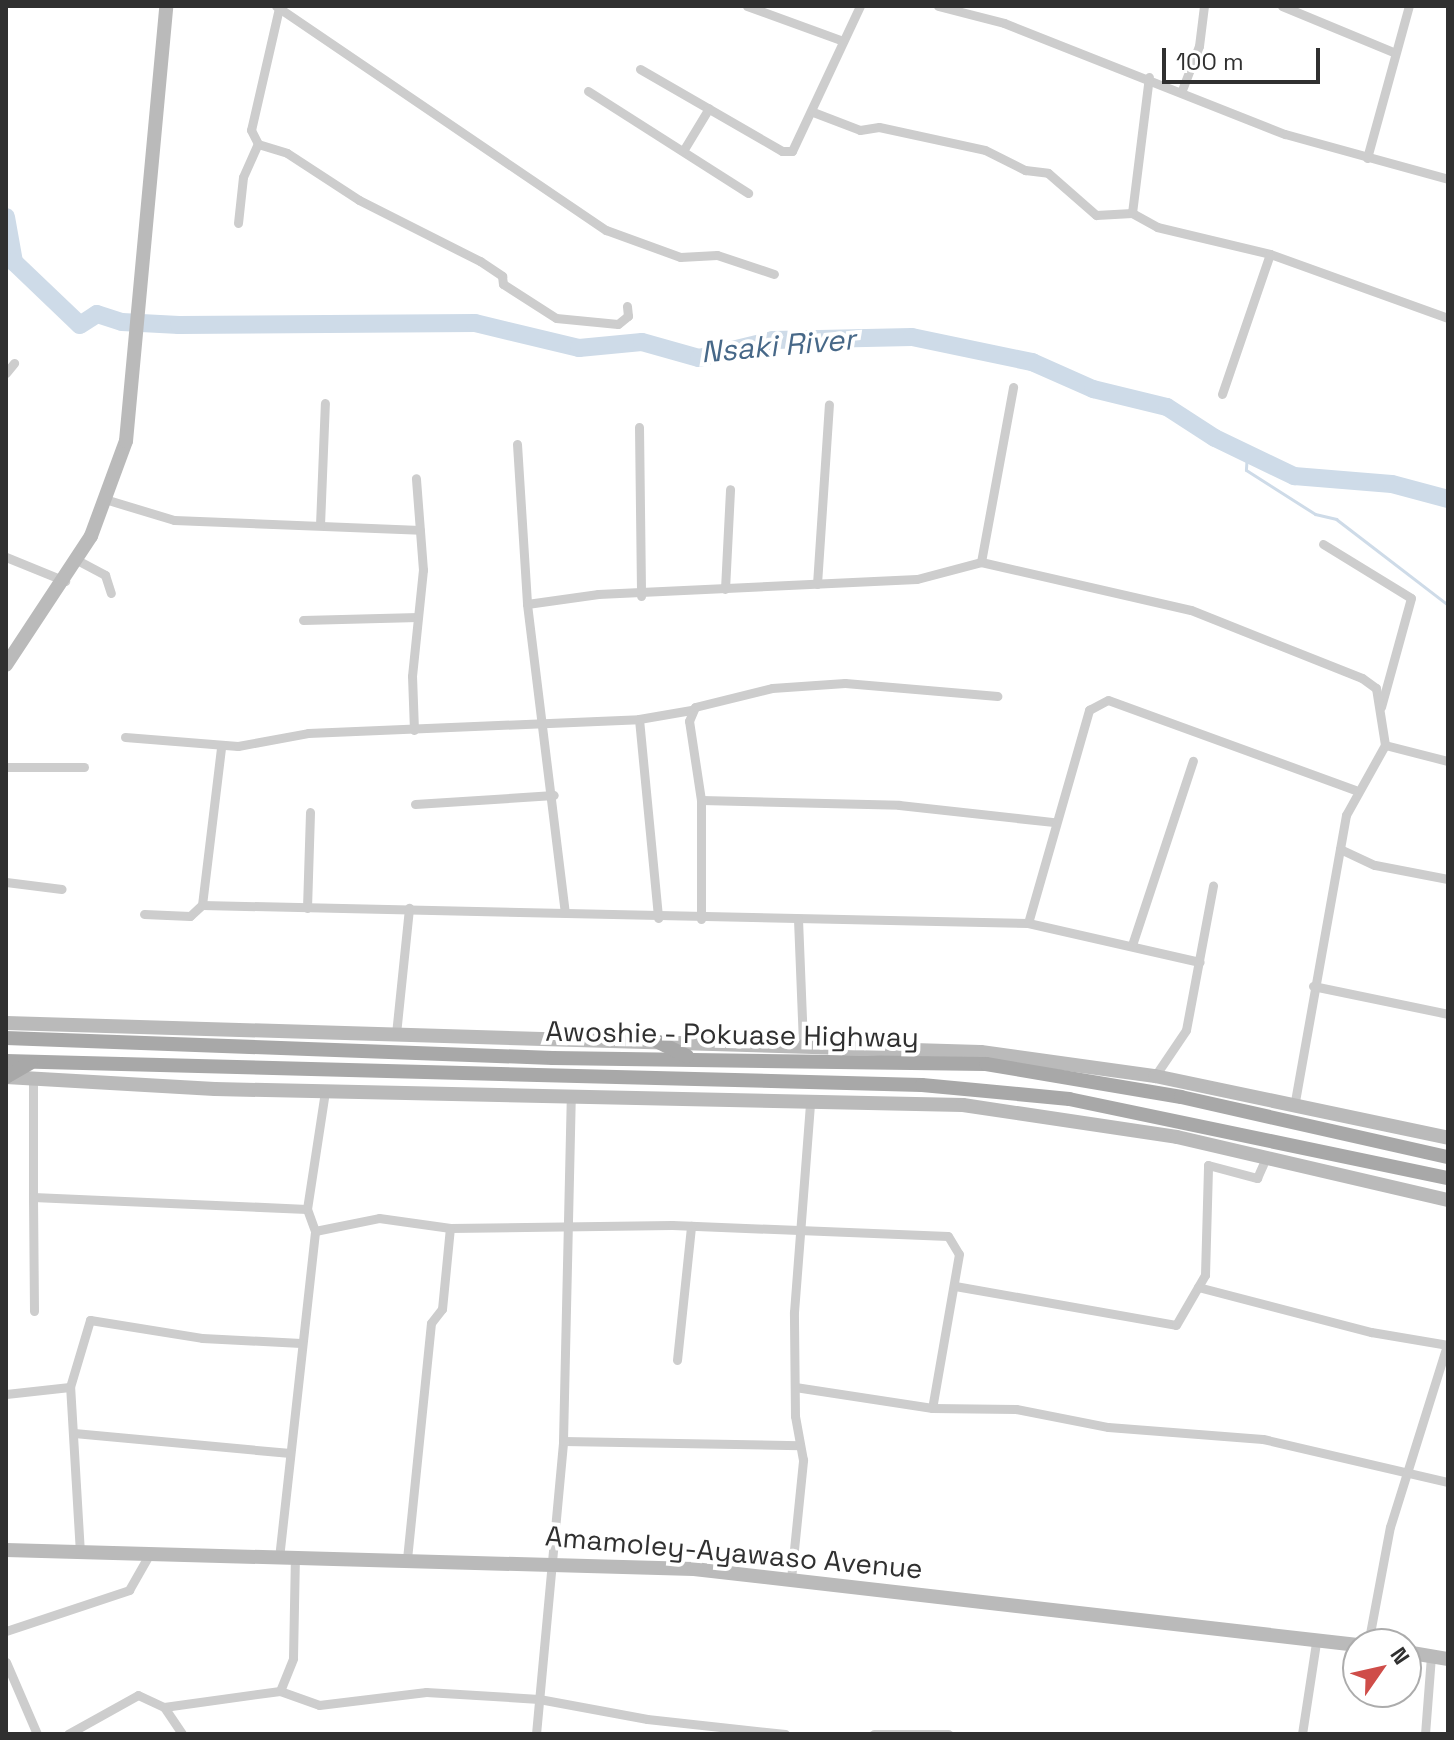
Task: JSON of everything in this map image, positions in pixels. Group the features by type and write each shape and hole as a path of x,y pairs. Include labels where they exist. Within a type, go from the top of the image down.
{"main road":[{"name":"Awoshie - Pokuase Highway","path":"6,1038 986,1064 1233,1109 1448,1157"},
{"path":"652,1039 691,1058"},
{"name":"Awoshie - Pokuase Highway","path":"6,1061 922,1085 1069,1099 1448,1178"},
{"path":"6,1077 31,1063"},
{"path":"1221,1129 1233,1109"}],"street":[{"path":"6,665 77,560 108,500 126,441 139,342 166,6"},
{"path":"747,6 843,41"},
{"path":"640,69 782,151 799,147 860,6"},
{"path":"938,6 1004,23 1182,90 1285,134 1367,158 1447,175"},
{"path":"1182,90 1199,46 1204,6"},
{"path":"1282,6 1393,52"},
{"path":"1367,158 1393,52 1409,6"},
{"path":"627,306 628,316 618,324 556,318 503,284 502,276 480,261 413,231 287,153 258,144 251,130 278,7 606,230 680,257 717,255 774,274"},
{"path":"1132,213 1149,77"},
{"path":"588,91 748,193"},
{"path":"683,151 709,108"},
{"path":"813,112 860,130 879,127 985,150 1025,170 1048,173 1096,215 1132,213 1157,227 1270,254 1448,318"},
{"path":"238,223 243,177 258,144"},
{"path":"1222,394 1270,254"},
{"path":"6,373 14,363"},
{"path":"981,562 1013,387"},
{"path":"320,525 325,403"},
{"path":"817,584 829,404"},
{"path":"639,427 641,596"},
{"path":"517,444 527,604 541,721 554,795 565,912"},
{"path":"414,730 420,530 416,478"},
{"path":"725,589 730,489"},
{"path":"108,500 174,520 420,530"},
{"path":"1323,544 1411,598 1381,707"},
{"path":"6,557 65,581"},
{"path":"77,560 105,575 111,593"},
{"path":"527,604 598,594 641,596 917,579 981,562 1131,592 1289,644 1376,688 1385,745 1372,777 1355,790 1340,849 1313,986 1294,1106"},
{"path":"303,620 418,617"},
{"path":"125,737 221,747 308,733 639,719 691,710 710,700 772,688 845,683 997,696"},
{"path":"1028,923 1054,822 1089,710 1108,700 1355,790"},
{"path":"691,710 701,800 701,919"},
{"path":"639,719 658,918"},
{"path":"1385,745 1448,761"},
{"path":"144,914 190,916 202,905 221,747"},
{"path":"1132,945 1193,761"},
{"path":"6,767 84,767"},
{"path":"415,804 554,795"},
{"path":"701,800 800,799 1054,822"},
{"path":"307,908 310,812"},
{"path":"1340,849 1365,862 1448,879"},
{"path":"6,882 62,889"},
{"path":"1155,1076 1186,1030 1213,886"},
{"path":"202,905 565,912 701,919 1028,923 1200,962"},
{"path":"396,1034 409,908"},
{"path":"798,919 803,1046"},
{"path":"1313,986 1448,1014"},
{"path":"6,1023 652,1039 996,1054 1155,1076 1448,1138"},
{"path":"6,1077 325,1092 963,1105 1177,1137 1448,1200"},
{"path":"33,1079 34,1311"},
{"path":"279,1558 315,1231 307,1209 325,1092"},
{"path":"536,1734 555,1561 563,1441 571,1098"},
{"path":"791,1579 801,1511 795,1387 798,1231 810,1103"},
{"path":"955,1286 1176,1325 1205,1275 1208,1165 1257,1178 1266,1158"},
{"path":"33,1197 307,1209"},
{"path":"315,1231 379,1218 450,1228 691,1226 948,1236 959,1254 955,1286 936,1357 932,1408"},
{"path":"677,1360 691,1226"},
{"path":"407,1559 431,1323 442,1309 450,1228"},
{"path":"1198,1287 1371,1332 1447,1345 1406,1470 1371,1628"},
{"path":"80,1553 70,1387 75,1357 94,1319 202,1338 301,1343"},
{"path":"6,1394 70,1387"},
{"path":"795,1387 932,1408 1016,1409 1108,1427 1192,1429 1406,1470 1448,1482"},
{"path":"74,1433 290,1453"},
{"path":"563,1441 800,1445"},
{"name":"Amamoley-Ayawaso Avenue","path":"6,1550 279,1558 555,1561 791,1579 1342,1644"},
{"path":"6,1631 129,1590 149,1555"},
{"path":"280,1691 293,1658 295,1558"},
{"path":"1302,1734 1316,1643"},
{"path":"1422,1655 1448,1659"},
{"path":"1425,1734 1431,1656"},
{"path":"6,1662 37,1734"},
{"path":"68,1734 129,1696 164,1707 280,1691 319,1705 426,1692 539,1699 647,1719 785,1734"},
{"path":"164,1707 182,1734"},
{"path":"874,1734 948,1734"}],"waterway":[{"name":"Nsaki River","path":"6,217 14,262 80,325 97,314 122,322 179,325 475,323 579,348 642,342 699,358 773,340 912,337 1032,362 1093,389 1167,407 1215,438 1294,476 1392,484 1448,499"},
{"path":"1247,454 1246,470 1315,514 1336,519 1448,605"}]}
